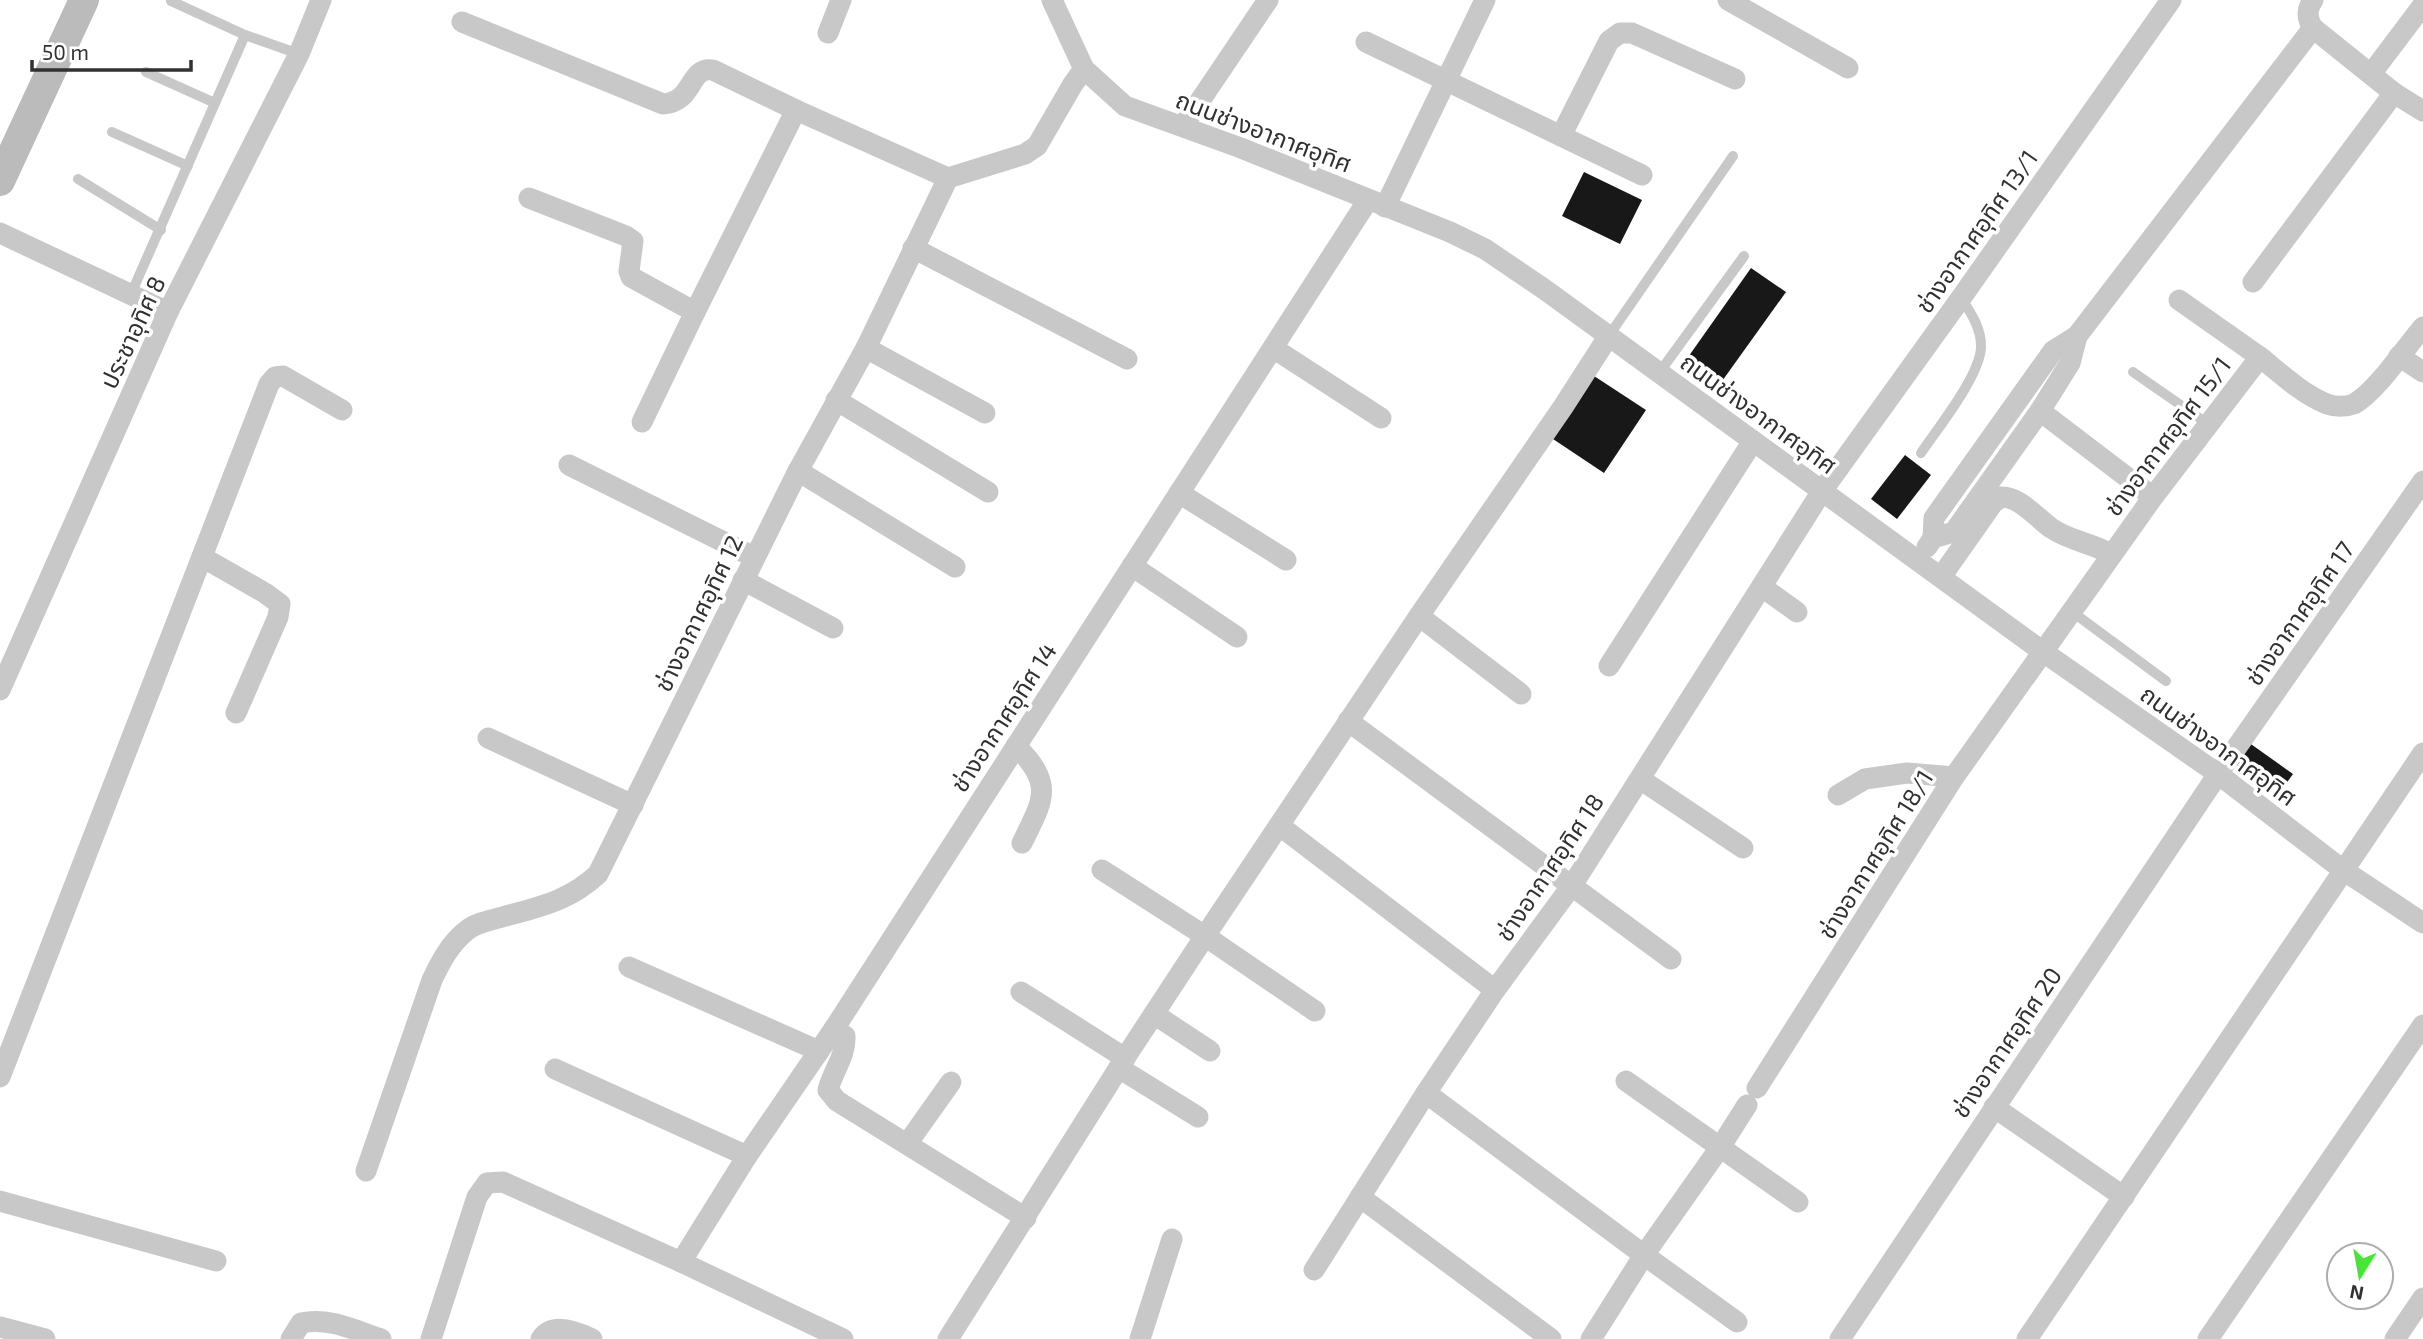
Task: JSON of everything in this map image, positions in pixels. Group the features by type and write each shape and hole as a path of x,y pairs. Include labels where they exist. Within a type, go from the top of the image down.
{"street":[{"path":"0,181 83,0"},
{"name":"ประชาอุทิศ 8","path":"0,690 168,312 299,54 321,0"},
{"path":"828,33 841,0"},
{"name":"ถนนช่างอากาศอุทิศ","path":"1052,0 1084,69 1125,106 1183,126 1485,249 1544,289 2042,652 2218,774 2343,870 2423,923"},
{"path":"1183,126 1268,0"},
{"name":"ช่างอากาศอุทิศ 14","path":"681,1262 747,1156 834,1029 1273,348 1377,204 1446,81 1485,0"},
{"path":"1728,0 1848,68"},
{"name":"ช่างอากาศอุทิศ 13/1","path":"1822,491 2171,0"},
{"path":"2313,0 2308,12 2308,20 2313,28 2394,93 2423,111"},
{"path":"2371,74 2423,5"},
{"path":"462,22 663,104 674,104 683,97 699,72 713,70 948,178 1026,153 1037,146 1084,69"},
{"path":"1933,538 1934,518 2053,351 2077,336 2313,28"},
{"path":"1561,136 1609,41 1620,33 1632,33 1735,79"},
{"path":"1366,42 1642,175"},
{"path":"2253,282 2394,93"},
{"path":"642,422 796,110"},
{"name":"ช่างอากาศอุทิศ 12","path":"366,1171 432,980 447,951 467,929 544,906 581,890 598,874 754,557 866,348 948,178"},
{"path":"529,198 626,236 633,241 629,271 631,277 695,312"},
{"path":"0,233 168,312"},
{"path":"913,248 1127,359"},
{"path":"2179,300 2260,357"},
{"name":"ช่างอากาศอุทิศ 15/1","path":"2042,652 2153,497 2260,357 2298,387 2327,404 2351,405 2369,393 2423,327"},
{"path":"1916,559 1933,538 1954,532 2040,411 2070,363 2077,336"},
{"path":"948,1339 1205,936 1608,337"},
{"path":"866,348 985,413"},
{"path":"1273,348 1381,418"},
{"path":"2399,356 2423,372"},
{"path":"0,1077 268,384 275,377 283,376 342,410"},
{"path":"836,400 988,492"},
{"path":"2040,411 2153,497"},
{"path":"1609,666 1753,441"},
{"path":"569,465 754,557"},
{"path":"798,471 955,567"},
{"name":"ช่างอากาศอุทิศ 17","path":"2218,774 2423,481"},
{"name":"ช่างอากาศอุทิศ 18","path":"1314,1270 1495,990 1573,884 1822,491"},
{"path":"1179,493 1286,560"},
{"path":"1941,577 1993,503 2001,497 2011,498 2073,541 2111,554"},
{"path":"202,557 279,604 278,618 236,713"},
{"path":"1132,566 1237,637"},
{"path":"743,580 833,628"},
{"path":"1762,587 1797,612"},
{"path":"1419,616 1521,694"},
{"name":"ช่างอากาศอุทิศ 18/1","path":"1591,1339 1644,1255 1721,1146 1954,778 2042,652"},
{"path":"1348,720 1671,959"},
{"path":"488,738 633,805"},
{"path":"1016,746 1030,759 1041,780 1042,802 1022,843"},
{"path":"2027,1339 2423,753"},
{"path":"1838,794 1865,779 1907,773 1954,778"},
{"name":"ช่างอากาศอุทิศ 20","path":"1840,1339 2218,774"},
{"path":"1640,779 1743,848"},
{"path":"1280,827 1495,990"},
{"path":"1102,870 1315,1011"},
{"path":"629,967 818,1051"},
{"path":"1021,992 1198,1117"},
{"path":"1154,1014 1210,1051"},
{"path":"2208,1339 2423,1025"},
{"path":"834,1029 845,1036 846,1049 828,1090 838,1101 1026,1218"},
{"path":"555,1069 747,1156"},
{"path":"1626,1081 1798,1202"},
{"path":"907,1144 951,1082"},
{"path":"1426,1093 1737,1322"},
{"path":"1994,1107 2124,1198"},
{"path":"431,1339 477,1197 487,1183 503,1182 843,1339"},
{"path":"1360,1197 1551,1339"},
{"path":"0,1201 216,1261"},
{"path":"1140,1339 1172,1239"},
{"path":"2395,1339 2423,1298"},
{"path":"291,1339 301,1323 316,1320 339,1324 381,1339"},
{"path":"0,1327 45,1339"},
{"path":"541,1339 544,1334 556,1329 579,1333 592,1339"}],"lane":[{"path":"171,1 245,35 299,54"},
{"path":"131,294 245,35"},
{"path":"146,72 215,103"},
{"path":"112,132 188,166"},
{"path":"1608,337 1733,156"},
{"path":"78,179 161,230"},
{"path":"1659,373 1744,256"},
{"path":"1921,453 1975,372 1981,348 1977,323 1961,298"},
{"path":"2133,372 2208,424"},
{"path":"2071,611 2166,681"}],"building":[{"path":"1584,172 1642,200 1620,244 1562,216"},
{"path":"1751,268 1786,292 1720,384 1686,360"},
{"path":"1591,374 1646,410 1604,473 1550,437"},
{"path":"1905,455 1931,475 1897,519 1871,499"},
{"path":"2248,742 2293,774 2277,796 2233,763"}]}
